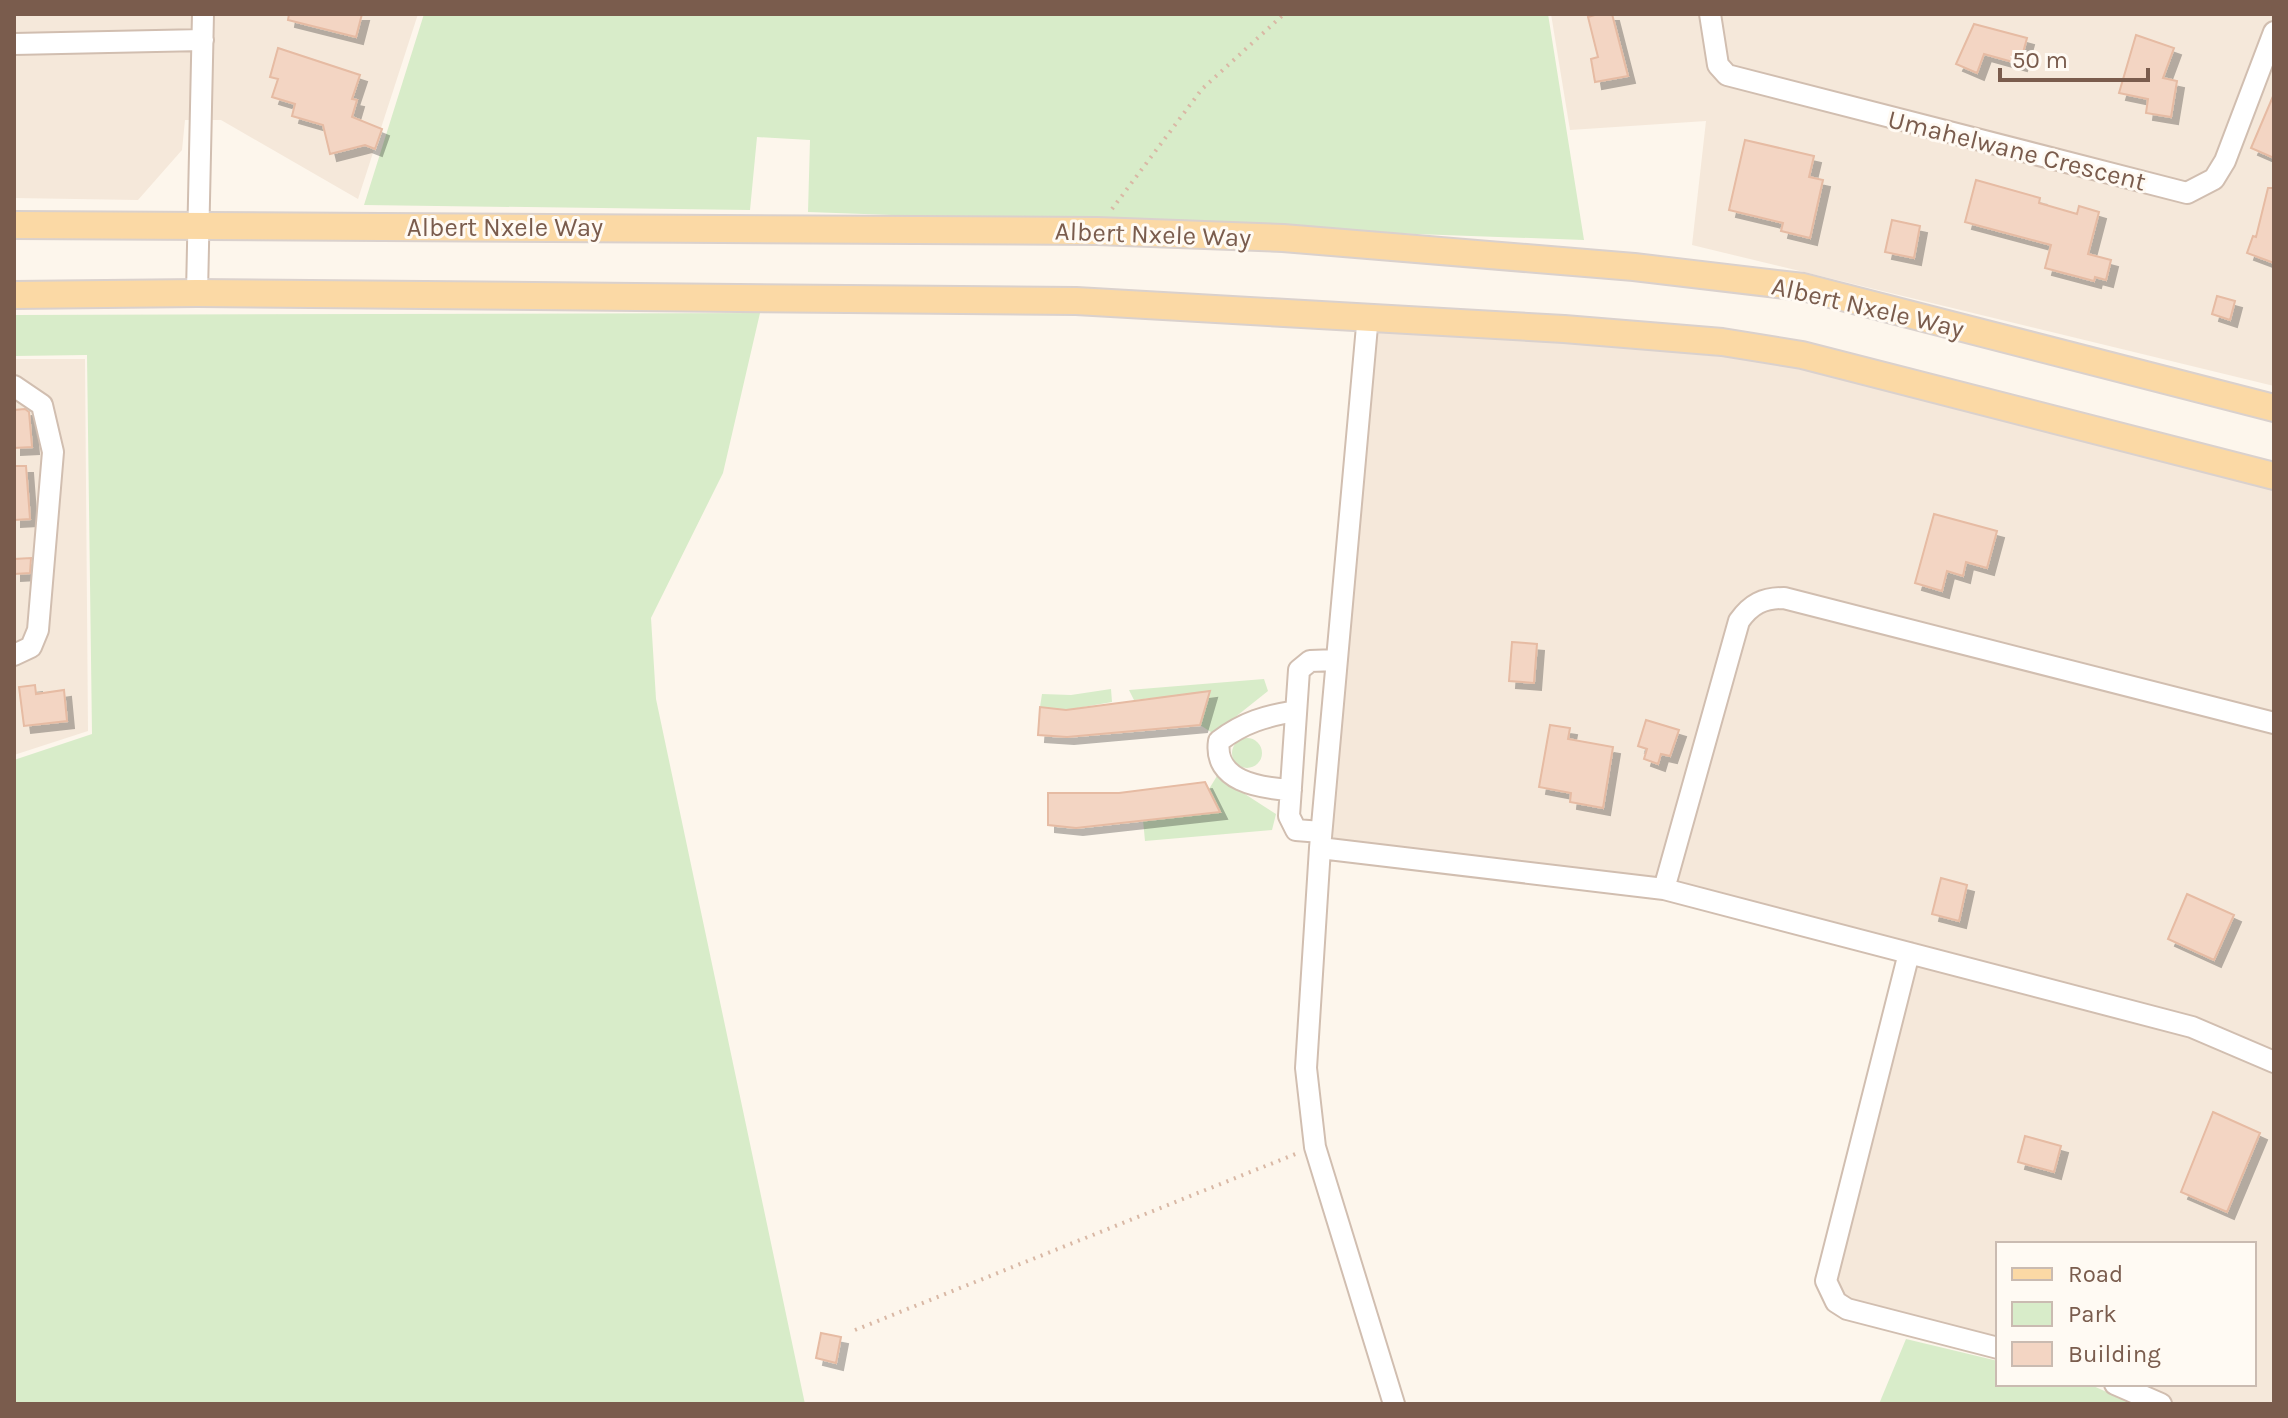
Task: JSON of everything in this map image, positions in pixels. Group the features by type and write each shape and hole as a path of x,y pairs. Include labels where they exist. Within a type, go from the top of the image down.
{"main road":[{"name":"Albert Nxele Way","path":"14,225 1097,231 1283,238 1634,267 1803,287 2274,408"},
{"path":"14,295 197,293 1076,301 1368,315 1722,342 1802,355 2274,476"}],"street":[{"path":"197,293 203,14"},
{"name":"Umahelwane Crescent","path":"1710,14 1718,65 1727,75 2187,193 2214,179 2225,161 2274,32"},
{"path":"14,44 203,40"},
{"path":"1368,315 1321,840 1306,1068 1315,1147 1394,1404"},
{"path":"14,386 42,405 53,452 38,630 31,647 14,655"},
{"path":"1664,889 1739,621 1756,603 1769,598 1799,602 2274,723"},
{"path":"1337,660 1310,661 1299,670 1289,816 1296,830 1321,840 1664,889 2192,1027 2274,1062"},
{"path":"1291,790 1261,788 1240,779 1223,768 1217,756 1219,741 1235,729 1261,717 1296,711"},
{"path":"1909,953 1826,1281 1836,1302 1847,1309 1996,1347"},
{"path":"2120,1386 2161,1404"}],"path":[{"path":"1097,231 1202,89 1284,14"},
{"path":"855,1330 1315,1147"}],"shaded area":[{"path":"14,14 418,14 358,199 221,120 185,120 182,150 138,200 14,198"},
{"path":"1551,14 2274,14 2274,386 1692,245 1706,121 1570,130"},
{"path":"1376,325 1801,364 2274,484 2274,1404 2178,1404 2136,1386 2256,1386 2256,1242 1996,1242 1996,1340 1847,1302 1831,1273 1916,949 1673,884 1328,842"},
{"path":"14,359 85,359 88,731 14,755"}],"green space":[{"path":"424,14 1548,14 1584,240 808,212 810,140 757,137 750,210 364,205"},
{"path":"760,313 723,473 651,618 656,699 805,1404 14,1404 14,760 92,734 87,355 14,356 14,315"},
{"path":"1264,679 1268,691 1214,734 1200,725 1209,692 1134,700 1129,690"},
{"path":"1111,689 1112,702 1066,710 1040,707 1042,694 1071,695"},
{"path":"1247,738 1258,742 1262,753 1258,764 1247,768 1236,764 1232,753 1236,742"},
{"path":"1217,776 1276,814 1272,830 1145,841 1143,820 1219,812 1209,789"},
{"path":"1906,1339 1996,1361 1996,1386 2093,1386 2133,1404 1879,1404"}],"building":[{"path":"289,14 362,14 356,37 288,20"},
{"path":"1612,14 1628,76 1595,82 1591,59 1598,57 1588,17"},
{"path":"1974,24 2027,38 2020,64 1984,54 1977,73 1956,64"},
{"path":"2136,35 2174,48 2163,78 2177,81 2171,117 2146,113 2148,99 2119,93"},
{"path":"278,48 360,75 352,99 357,100 352,117 382,129 375,149 365,145 330,154 323,125 292,116 295,104 272,97 278,79 270,77"},
{"path":"2274,94 2274,158 2251,148"},
{"path":"1745,140 1814,156 1809,177 1823,180 1810,238 1781,231 1783,223 1729,210"},
{"path":"1976,180 2040,198 2039,203 2077,214 2079,206 2099,212 2088,254 2111,260 2106,280 2095,277 2094,281 2045,268 2051,245 1965,222"},
{"path":"2268,188 2274,188 2274,263 2247,253 2253,236 2256,237"},
{"path":"1892,220 1920,226 1914,258 1885,252"},
{"path":"2217,296 2235,301 2230,320 2212,314"},
{"path":"25,409 29,412 32,447 14,448 14,410"},
{"path":"14,466 26,466 30,519 14,520"},
{"path":"1934,514 1997,531 1987,568 1966,562 1963,576 1947,571 1942,591 1915,583"},
{"path":"31,558 30,573 14,574 14,559"},
{"path":"1512,642 1537,644 1534,683 1509,681"},
{"path":"35,685 36,694 64,690 67,721 24,726 19,687"},
{"path":"1210,691 1200,725 1067,737 1038,735 1040,707 1066,710"},
{"path":"1646,720 1679,730 1670,756 1661,754 1658,764 1644,759 1647,749 1638,746"},
{"path":"1550,725 1570,728 1568,739 1613,747 1603,808 1570,802 1571,793 1539,787"},
{"path":"1205,782 1220,812 1076,828 1048,825 1048,793 1119,793"},
{"path":"1941,878 1967,885 1959,921 1932,914"},
{"path":"2187,894 2234,915 2214,960 2168,939"},
{"path":"2213,1112 2260,1133 2227,1212 2181,1192"},
{"path":"2025,1136 2061,1146 2054,1172 2018,1162"},
{"path":"821,1333 841,1337 836,1363 816,1358"}]}
